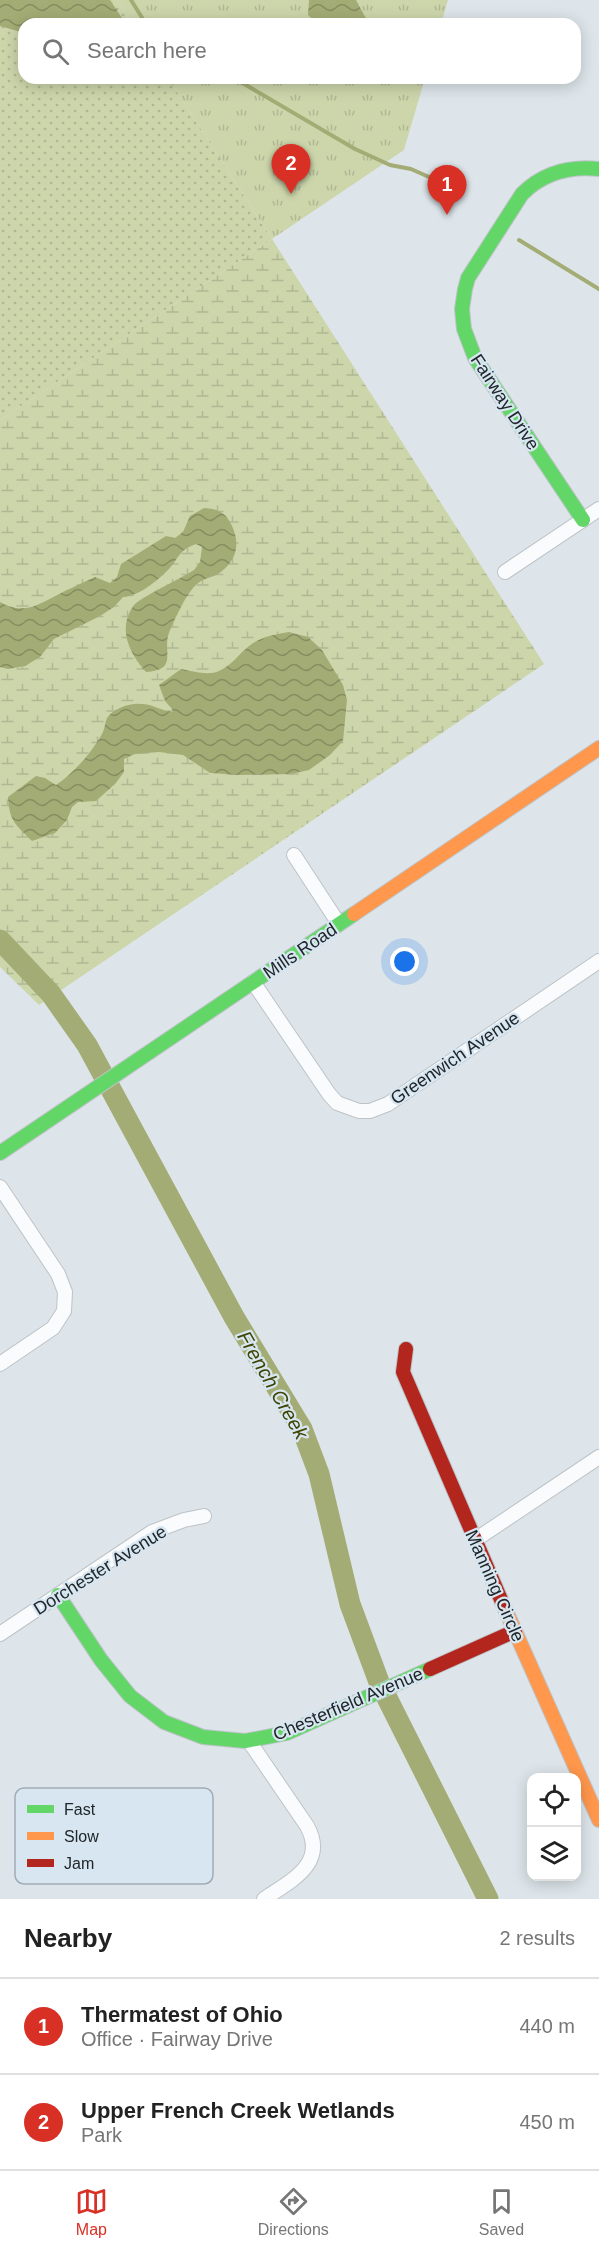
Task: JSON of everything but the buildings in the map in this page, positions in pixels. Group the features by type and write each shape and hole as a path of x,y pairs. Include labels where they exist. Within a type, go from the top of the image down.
{"street":[{"name":"Fairway Drive","path":"583,520 475,358 465,337 461,314 468,278 522,194 537,181 560,171 580,167 599,169"},
{"path":"504,572 599,509"},
{"name":"Mills Road","path":"0,1153 599,748"},
{"path":"294,855 339,924"},
{"name":"Greenwich Avenue","path":"253,982 329,1094 347,1108 370,1111 388,1104 599,961"},
{"path":"0,1187 58,1274 64,1292 64,1311 53,1328 0,1364"},
{"name":"Manning Circle","path":"406,1349 403,1372 474,1540 599,1820"},
{"path":"474,1540 599,1457"},
{"name":"Dorchester Avenue","path":"0,1634 152,1532 184,1520 204,1516"},
{"name":"Chesterfield Avenue","path":"58,1595 121,1686 150,1713 192,1735 216,1740 249,1741 287,1733 515,1631"},
{"path":"249,1741 307,1826 313,1841 311,1860 306,1868 300,1875 264,1899"}],"green space":[{"path":"0,0 117,0 129,18 18,18 18,84 172,84 272,239 0,420"},
{"path":"117,0 448,0 443,18 129,18"},
{"path":"172,84 423,84 404,150 272,239"},
{"path":"272,239 544,664 39,1005 0,967 0,420"}],"water":[{"path":"0,0 110,0 122,18 18,18 18,31 0,26"},
{"path":"309,0 356,0 366,18 311,18 308,15"},
{"path":"204,508 217,510 227,517 235,533 235,553 224,569 201,581 187,596 169,633 167,660 162,668 146,672 140,665 127,640 126,622 134,605 194,570 200,562 202,547 196,544 182,552 168,570 153,583 135,594 123,597 114,607 100,616 54,639 40,657 25,666 8,669 0,667 0,602 9,606 26,608 95,577 110,583 117,577 121,564 166,536 175,538 183,532 190,516"},
{"path":"289,632 308,637 322,650 343,685 347,700 343,741 330,755 309,770 291,774 210,773 183,755 159,752 135,754 124,759 124,772 115,784 96,801 78,802 72,807 67,820 55,833 32,841 14,822 8,797 36,776 45,778 56,785 63,780 94,747 103,732 107,718 114,711 127,705 137,704 173,712 165,701 159,685 181,669 205,673 219,671 258,640"}],"waterway":[{"path":"131,0 142,18"},
{"path":"244,84 355,149 390,165 411,169 445,181"},
{"path":"519,240 599,289"},
{"name":"French Creek","path":"0,940 51,994 87,1045 234,1317 302,1429 319,1474 350,1604 379,1682 488,1899"}],"traffic: fast":[{"path":"583,520 475,358 464,329 462,309 468,278 522,194 539,181 558,172 588,168 599,169"},
{"path":"0,1153 354,914"},
{"path":"58,1595 101,1660 130,1696 164,1722 203,1737 245,1741 287,1733 430,1669"}],"traffic: slow":[{"path":"354,914 599,748"},
{"path":"502,1602 599,1820"}],"traffic: jam":[{"path":"406,1349 403,1372 502,1602"},
{"path":"430,1669 515,1631"}],"place":[{"name":"Upper French Creek Wetlands","path":"291,194"},
{"name":"Thermatest of Ohio","path":"447,215"}]}
